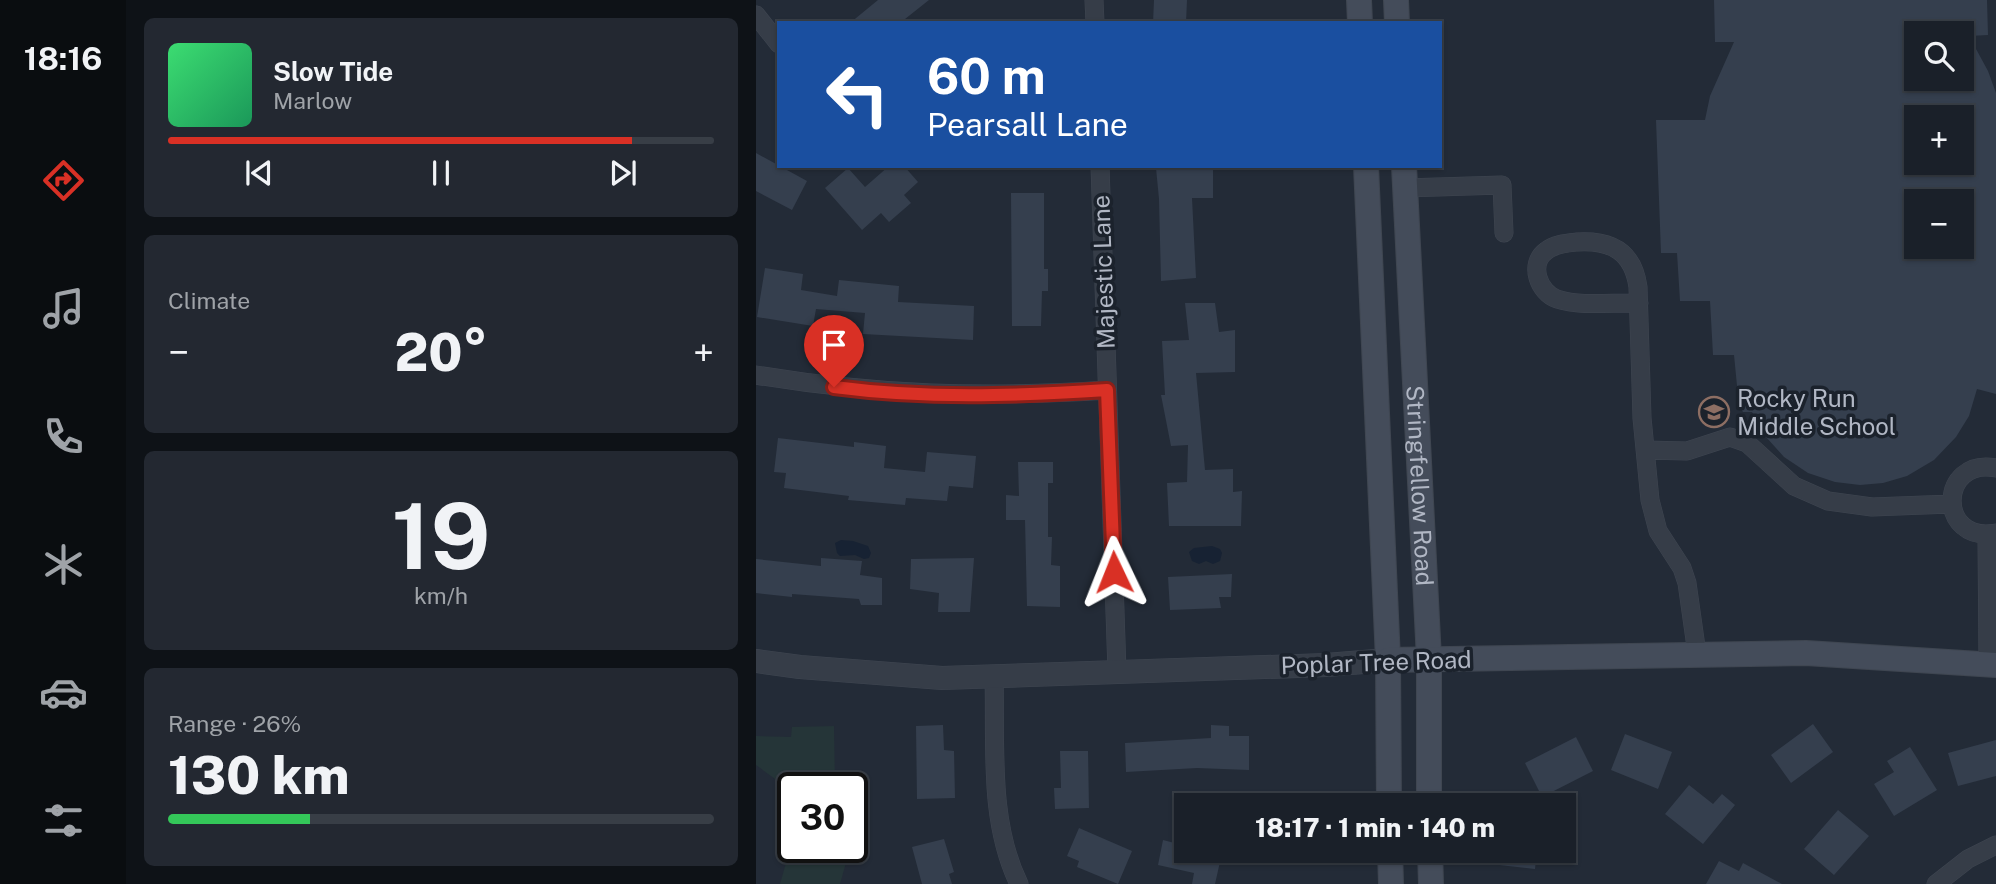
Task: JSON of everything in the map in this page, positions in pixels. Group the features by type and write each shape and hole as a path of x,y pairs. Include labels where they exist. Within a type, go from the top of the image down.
{"main road":[{"path":"1359,0 1360,21"},
{"path":"1396,0 1397,21"},
{"name":"Stringfellow Road","path":"1366,168 1388,660 1389,793"},
{"name":"Stringfellow Road","path":"1404,177 1429,659 1429,793"},
{"name":"Poplar Tree Road","path":"1388,660 1806,653 1992,664"},
{"path":"1390,863 1391,884"},
{"path":"1430,863 1431,884"}],"street":[{"path":"1094,0 1095,21"},
{"path":"756,15 777,41"},
{"name":"Majestic Lane","path":"1100,168 1117,671"},
{"path":"1404,177 1502,185 1504,233"},
{"path":"1639,303 1573,302 1557,299 1546,293 1540,285 1537,274 1539,260 1544,251 1558,245 1591,242 1610,244 1630,261 1637,278 1639,303 1645,450 1650,500 1658,531 1682,568 1687,583 1697,654"},
{"path":"756,374 861,390 912,394 967,395 1107,390"},
{"path":"1645,450 1687,451 1730,437 1747,443 1794,486 1828,501 1872,507 1951,504"},
{"path":"1992,664 1991,534 1967,530 1959,523 1951,504 1956,483 1963,474 1972,468 1983,466 1996,468"},
{"name":"Poplar Tree Road","path":"756,661 943,678 1326,665 1388,660"},
{"path":"994,675 1000,826 1009,861 1019,884"},
{"path":"1936,884 1969,859 1996,845"}],"shaded area":[{"path":"834,726 835,772 777,772 777,780 756,765 756,736 791,737 792,727"},
{"path":"786,863 846,863 840,884 780,884"}],"water":[{"path":"841,540 868,546 871,553 869,558 840,556 835,543"},
{"path":"1212,546 1220,549 1220,561 1199,564 1192,561 1189,552 1194,548"}],"building":[{"path":"878,0 929,0 903,21 852,21"},
{"path":"1154,0 1187,0 1186,21 1153,21"},
{"path":"1714,0 1987,0 1988,35 1974,36 1974,21 1904,21 1904,91 1974,91 1974,45 1996,93 1996,394 1977,389 1969,416 1956,437 1934,460 1907,476 1883,483 1860,485 1835,482 1808,473 1784,457 1766,437 1752,412 1743,412 1739,406 1734,355 1713,355 1710,301 1680,301 1677,253 1661,253 1656,120 1705,120 1710,96 1734,42 1715,42"},
{"path":"756,153 777,165 777,168 783,168 807,181 792,210 756,191"},
{"path":"848,168 865,187 887,168 906,168 918,182 904,195 911,203 889,222 881,213 862,230 825,188"},
{"path":"1156,168 1213,168 1213,198 1192,198 1196,278 1161,281"},
{"path":"1011,193 1044,193 1044,269 1048,269 1048,291 1042,291 1041,326 1012,326"},
{"path":"765,268 803,274 801,290 837,296 839,280 899,286 898,302 974,306 973,340 863,334 865,313 816,309 813,326 757,317"},
{"path":"1185,303 1215,303 1219,332 1235,330 1235,372 1196,373 1205,470 1233,469 1233,492 1242,491 1241,526 1169,526 1167,483 1187,482 1188,445 1171,446 1161,395 1165,395 1162,341 1189,340"},
{"path":"778,438 854,447 854,442 886,446 884,468 925,472 927,452 976,456 973,488 949,486 947,501 906,498 905,505 848,500 849,496 784,488 786,473 774,472"},
{"path":"1018,462 1053,462 1053,483 1048,483 1048,537 1052,537 1051,565 1060,566 1060,607 1027,606 1025,520 1006,520 1006,495 1019,496"},
{"path":"821,558 862,561 860,575 882,578 882,605 861,605 859,599 756,593 756,559 821,566"},
{"path":"974,558 970,612 938,612 939,593 910,589 911,559"},
{"path":"1232,574 1231,597 1219,597 1221,608 1170,610 1168,577"},
{"path":"1813,724 1833,752 1791,783 1771,755"},
{"path":"943,725 944,750 954,751 955,798 917,799 916,726"},
{"path":"1211,725 1229,726 1229,736 1249,736 1249,770 1197,768 1126,772 1125,743 1211,738"},
{"path":"1625,734 1672,752 1658,789 1611,770"},
{"path":"1576,737 1593,771 1550,793 1540,793 1525,763"},
{"path":"1996,740 1996,776 1958,786 1948,753"},
{"path":"1910,747 1937,790 1894,816 1874,784 1894,772 1887,761"},
{"path":"1060,751 1088,751 1089,808 1055,809 1054,788 1061,788"},
{"path":"1689,785 1713,804 1722,794 1735,805 1703,844 1665,814"},
{"path":"1838,810 1869,836 1834,875 1804,849"},
{"path":"1079,828 1132,851 1118,884 1077,867 1079,861 1067,856"},
{"path":"944,839 954,872 949,874 952,884 922,884 912,847"},
{"path":"1163,840 1174,843 1174,863 1220,863 1215,884 1192,884 1194,873 1158,865"},
{"path":"1719,861 1739,871 1743,863 1782,884 1706,884"},
{"path":"1481,863 1536,863 1535,869"}],"place":[{"name":"Rocky Run Middle School","path":"1714,412"}],"route":[{"path":"834,387 912,394 967,395 1107,390 1114,572"}]}
